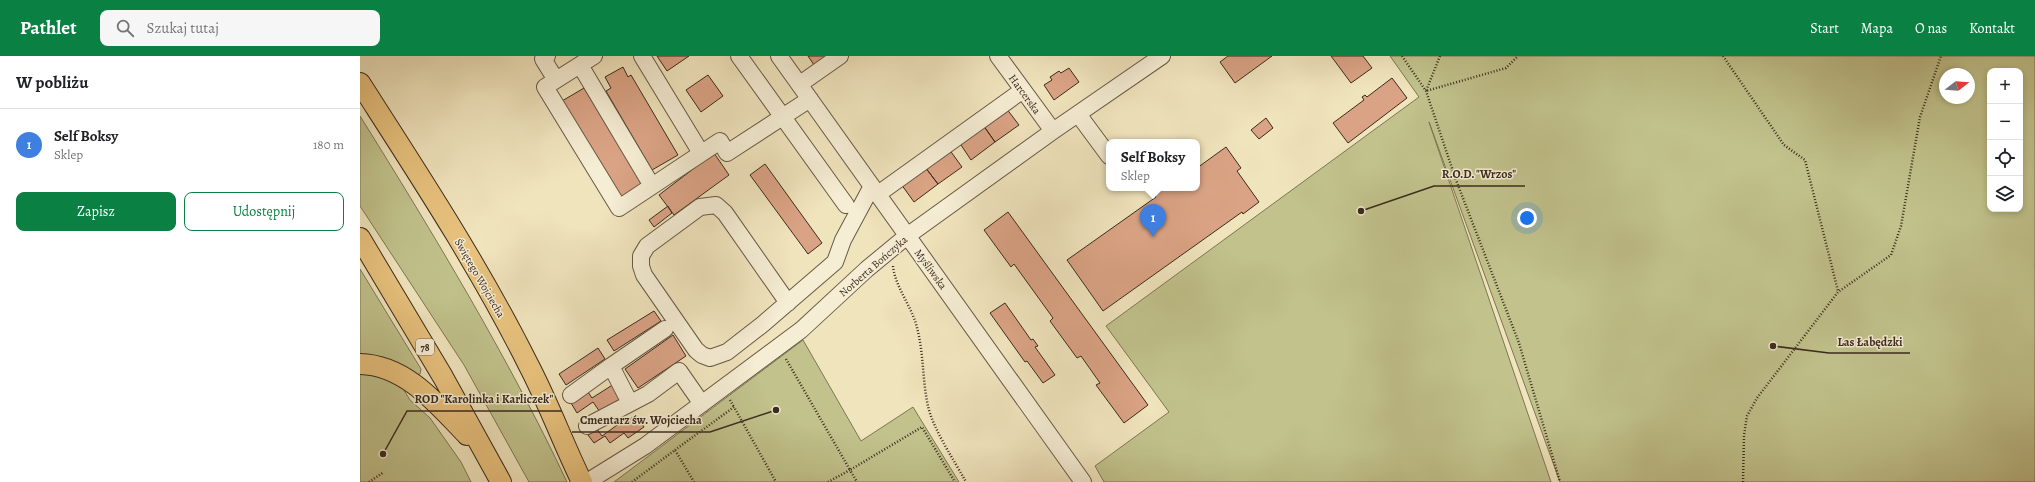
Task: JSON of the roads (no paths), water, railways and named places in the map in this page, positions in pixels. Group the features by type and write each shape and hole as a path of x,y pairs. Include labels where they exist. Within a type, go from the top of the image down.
{"main road":[{"name":"Świętego Wojciecha","path":"360,83 424,181 509,327 529,364 582,482"},
{"name":"78","path":"360,238 443,377 501,482"},
{"path":"360,364 367,364 394,372 425,391 486,454"}],"street":[{"path":"547,56 543,59 556,80"},
{"path":"594,56 545,87 619,208 720,140 727,153 783,118 810,99"},
{"path":"642,56 701,153"},
{"path":"739,56 846,206"},
{"name":"Myśliwska","path":"780,56 908,236 1077,480"},
{"path":"800,84 840,56"},
{"name":"Harcerska","path":"998,56 1053,131"},
{"name":"Norberta Bończyka","path":"587,482 626,460 801,330 863,272 908,236 1053,131 1162,56"},
{"path":"580,65 652,186"},
{"path":"788,303 725,213 716,204 700,207 648,246 641,256 640,266 644,275 696,350 702,355 710,358 727,352 788,303 835,262 843,240 875,190 1023,90"},
{"path":"1078,114 1106,152"},
{"path":"571,395 665,329"},
{"path":"611,366 630,403"},
{"path":"587,426 648,394 679,371 702,404"}],"place":[{"name":"R.O.D. \"Wrzos\"","path":"1361,211"},
{"name":"Self Boksy","path":"1153,237"},
{"name":"Las Łabędzki","path":"1773,346"},
{"name":"Cmentarz św. Wojciecha","path":"776,410"},
{"name":"ROD \"Karolinka i Karliczek\"","path":"383,454"}]}
